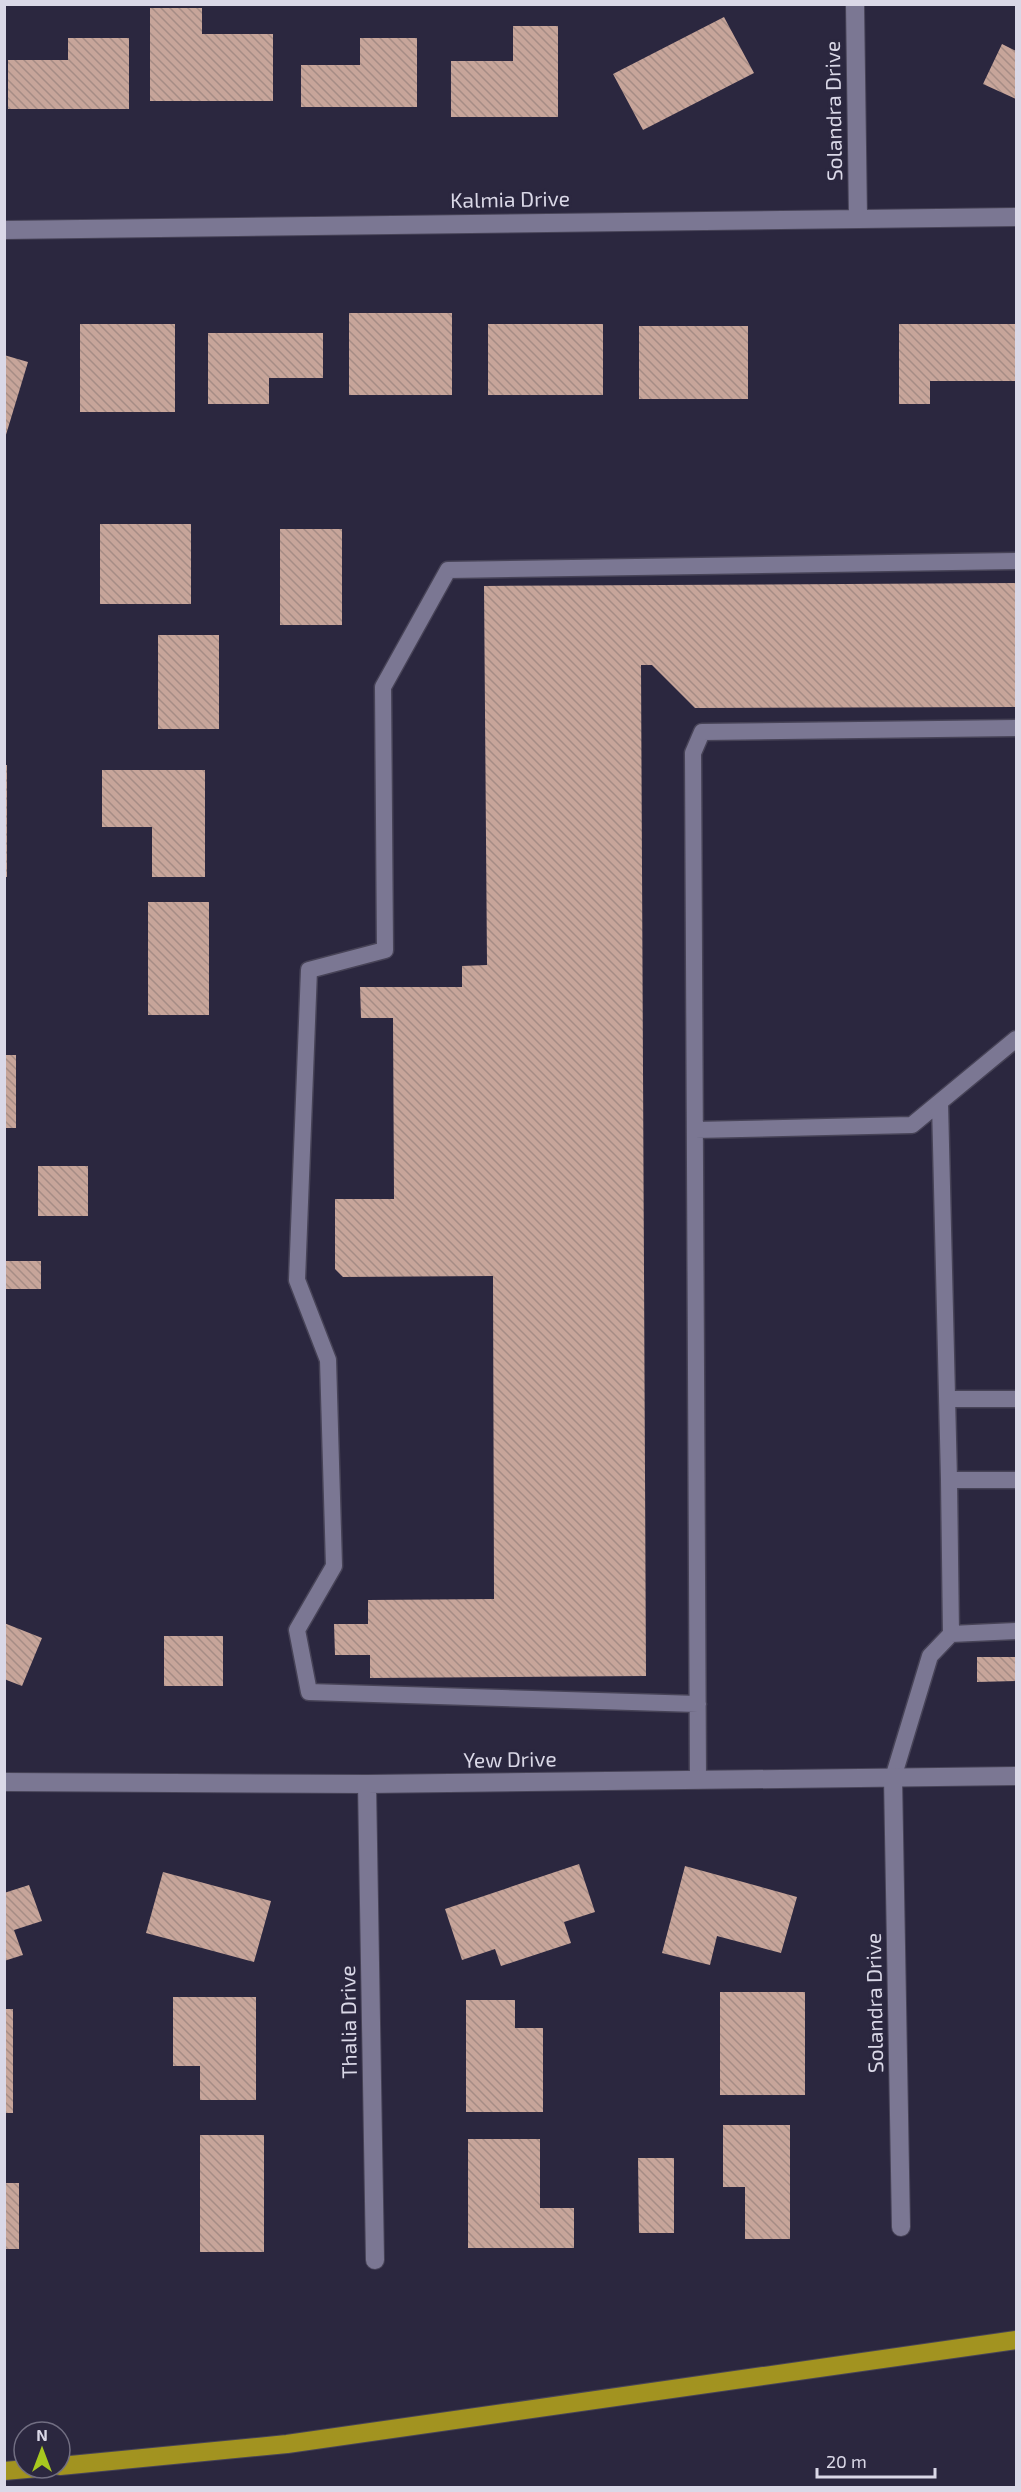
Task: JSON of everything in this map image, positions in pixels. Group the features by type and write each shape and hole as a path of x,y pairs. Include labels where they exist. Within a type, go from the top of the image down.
{"highway":[{"path":"72,2465 286,2444 1017,2340"}],"street":[{"name":"Solandra Drive","path":"855,4 858,218"},
{"name":"Kalmia Drive","path":"4,230 1017,217"},
{"name":"Yew Drive","path":"4,1782 367,1784 1017,1776"},
{"name":"Solandra Drive","path":"893,1778 901,2227"},
{"name":"Thalia Drive","path":"367,1784 375,2260"}],"lane":[{"path":"698,1704 309,1692 297,1630 334,1566 328,1360 297,1280 309,970 385,950 383,687 448,570 1017,561"},
{"path":"698,1780 693,753 702,732 1017,728"},
{"path":"695,1130 912,1125 1017,1039"},
{"path":"940,1103 950,1480 951,1634"},
{"path":"948,1399 1017,1399"},
{"path":"950,1480 1017,1479"},
{"path":"893,1778 930,1656 951,1634 1017,1631"}],"building":[{"path":"150,8 202,8 202,34 273,34 273,101 150,101"},
{"path":"724,17 754,73 643,130 613,74"},
{"path":"513,26 558,26 558,117 451,117 451,61 513,61"},
{"path":"68,38 129,38 129,109 8,109 8,60 68,60"},
{"path":"360,38 417,38 417,107 301,107 301,65 360,65"},
{"path":"1002,44 1016,51 1016,99 983,84"},
{"path":"349,313 452,313 452,395 349,395"},
{"path":"80,324 175,324 175,412 80,412"},
{"path":"488,324 603,324 603,395 488,395"},
{"path":"899,324 1016,324 1016,381 930,381 930,404 899,404"},
{"path":"639,326 748,326 748,399 639,399"},
{"path":"208,333 323,333 323,378 269,378 269,404 208,404"},
{"path":"4,355 28,362 5,438 4,438"},
{"path":"100,524 191,524 191,604 100,604"},
{"path":"280,529 342,529 342,625 280,625"},
{"path":"1016,583 1016,707 695,708 652,665 641,665 646,1676 370,1678 370,1655 335,1655 334,1624 368,1624 368,1600 494,1599 493,1276 343,1277 335,1269 335,1199 394,1199 393,1018 361,1018 360,987 462,987 462,966 487,965 484,586"},
{"path":"158,635 219,635 219,729 158,729"},
{"path":"4,765 7,765 7,877 4,877"},
{"path":"102,770 205,770 205,877 152,877 152,827 102,827"},
{"path":"148,902 209,902 209,1015 148,1015"},
{"path":"4,1055 16,1055 16,1128 4,1128"},
{"path":"38,1166 88,1166 88,1216 38,1216"},
{"path":"4,1261 41,1261 41,1289 4,1289"},
{"path":"4,1623 42,1638 22,1686 4,1679"},
{"path":"164,1636 223,1636 223,1686 164,1686"},
{"path":"977,1657 1016,1657 1016,1681 977,1682"},
{"path":"579,1864 595,1912 564,1922 571,1943 501,1966 495,1949 462,1960 445,1909"},
{"path":"685,1866 797,1897 781,1953 717,1936 710,1965 662,1953"},
{"path":"163,1872 271,1901 254,1962 146,1933"},
{"path":"29,1885 42,1921 14,1930 23,1955 4,1961 4,1893"},
{"path":"720,1992 805,1992 805,2095 720,2095"},
{"path":"173,1997 256,1997 256,2100 200,2100 200,2066 173,2066"},
{"path":"466,2000 515,2000 515,2028 543,2028 543,2112 466,2112"},
{"path":"4,2009 13,2009 13,2113 4,2113"},
{"path":"723,2125 790,2125 790,2239 745,2239 745,2187 723,2187"},
{"path":"200,2135 264,2135 264,2252 200,2252"},
{"path":"468,2139 540,2139 540,2208 574,2208 574,2248 468,2248"},
{"path":"638,2158 674,2158 674,2233 639,2233"},
{"path":"4,2183 19,2183 19,2249 4,2249"}]}
